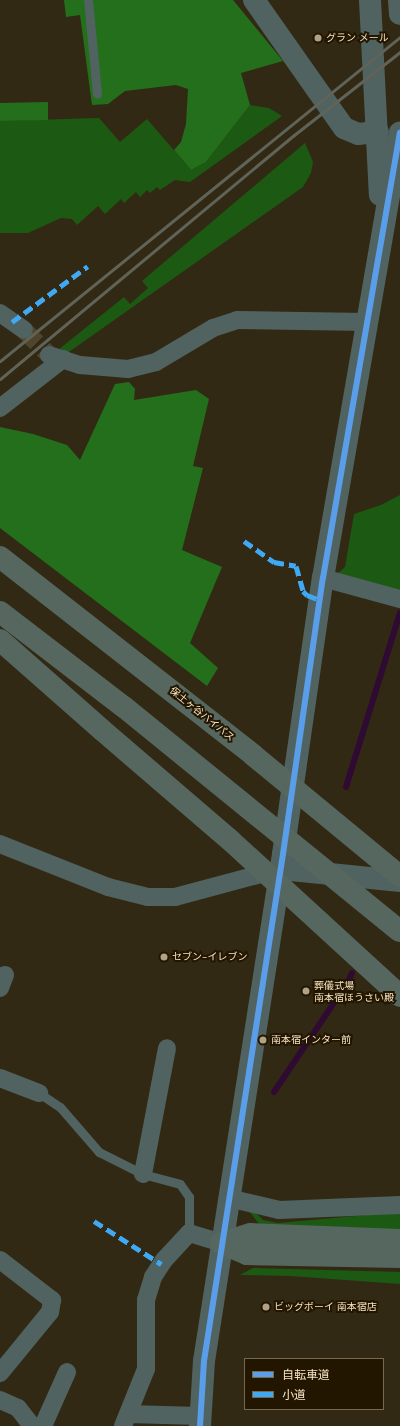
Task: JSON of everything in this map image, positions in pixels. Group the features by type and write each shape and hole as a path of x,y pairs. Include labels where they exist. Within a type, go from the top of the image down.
{"highway":[{"name":"保土ヶ谷バイパス","path":"0,558 147,670 400,876"},
{"path":"0,612 124,707 400,931"},
{"path":"0,640 230,840 400,996"},
{"path":"253,755 400,858"},
{"path":"221,1243 250,1234 400,1240"},
{"path":"221,1243 247,1254 400,1257"}],"street":[{"path":"254,0 344,128 358,134 378,132 400,124"},
{"path":"370,0 378,132 380,246"},
{"path":"399,0 400,14"},
{"path":"221,1243 189,1233 164,1260 149,1288 146,1300 146,1369 125,1420 200,1421 204,1361 221,1243 281,869 323,578 400,133"},
{"path":"0,313 24,330"},
{"path":"0,408 56,357 80,365 128,369 156,362 213,328 237,320 367,322"},
{"path":"323,578 400,599"},
{"path":"0,844 108,887 148,897 175,897 281,869 400,881"},
{"path":"143,1174 167,1048"},
{"path":"0,1078 39,1093"},
{"path":"228,1198 279,1210 400,1205"},
{"path":"0,1260 52,1300 50,1312 0,1373"},
{"path":"43,1426 67,1372"},
{"path":"0,1400 18,1408 32,1426"}],"lane":[{"path":"88,0 97,94"},
{"path":"39,1093 60,1107 99,1152 143,1174 180,1184 189,1197 189,1233"}],"green space":[{"path":"64,0 233,0 283,61 241,73 250,105 206,162 191,170 174,150 181,142 186,124 188,89 176,85 125,91 108,104 92,105 80,15 66,17"},
{"path":"48,102 48,120 0,121 0,103"},
{"path":"250,105 269,108 282,116 190,182 175,180 160,190 157,187 150,193 147,190 140,197 136,192 124,203 121,199 105,214 98,206 77,225 72,219 61,218 28,233 0,233 0,121 99,118 120,142 147,119 191,170 206,162"},
{"path":"305,143 313,162 311,173 303,187 66,354 58,350 124,297 130,304 148,288 142,281"},
{"path":"129,382 135,389 134,400 196,390 209,399 193,466 203,468 182,550 222,567 190,643 218,668 207,686 0,528 0,427 33,434 67,445 80,460 115,384"},
{"path":"400,495 400,592 337,574 345,567 354,514 381,505"},
{"path":"253,1210 263,1220 278,1223 400,1212 400,1231 259,1224 249,1211"},
{"path":"253,1268 400,1272 400,1284 291,1276 240,1275"}],"waterway":[{"path":"346,787 400,613"},
{"path":"274,1092 348,982 352,973"}],"tunnel":[{"path":"24,330 49,355"}],"railway":[{"path":"0,361 400,37"},
{"path":"0,379 294,135 400,52"}],"marked path":[{"path":"12,322 88,266"},
{"path":"244,541 274,562 296,566 303,591 307,595 320,600"},
{"path":"94,1221 161,1264"}],"cycle path":[{"path":"200,1426 204,1361 283,854 323,578 400,133"}],"place":[{"name":"グラン メール","path":"318,38"},
{"name":"セブン-イレブン","path":"164,957"},
{"name":"葬儀式場 南本宿ほうさい殿","path":"306,991"},
{"name":"南本宿インター前","path":"263,1040"},
{"name":"ビッグボーイ 南本宿店","path":"266,1307"}]}
